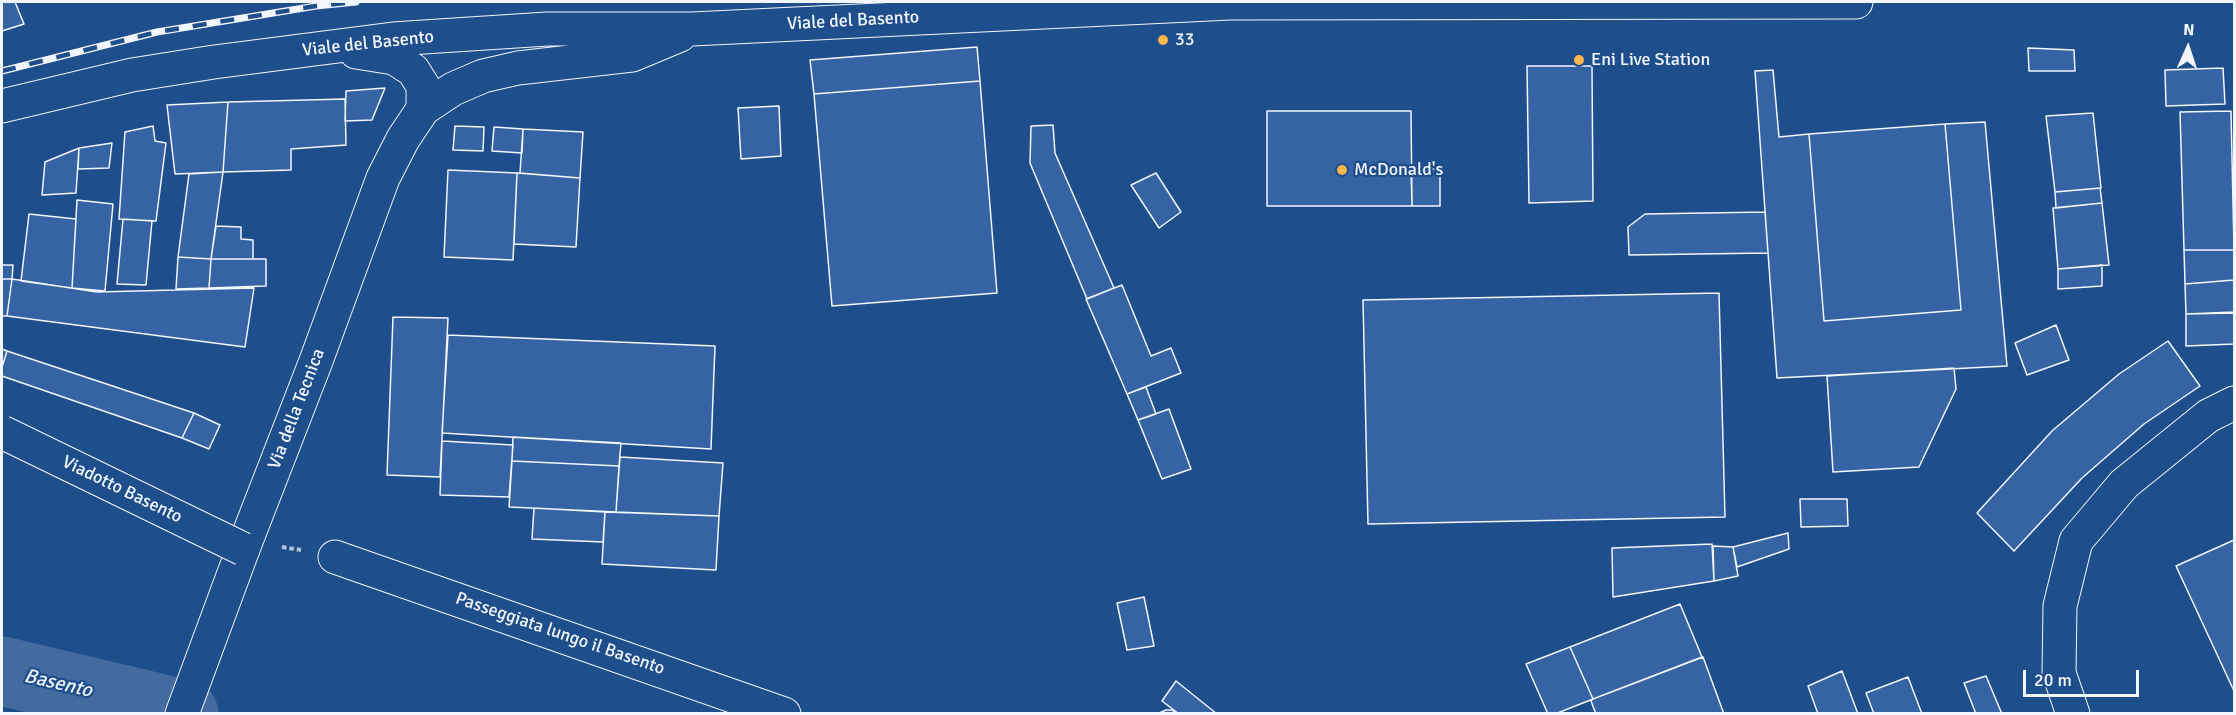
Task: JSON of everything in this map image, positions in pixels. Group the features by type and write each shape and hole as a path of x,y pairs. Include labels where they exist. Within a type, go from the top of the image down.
{"main road":[{"name":"Viale del Basento","path":"2,106 132,75 214,62 393,39 547,29 692,29 1230,3 1856,2"},
{"name":"Via della Tecnica","path":"182,714 384,178 403,139 423,109 453,89 483,76 518,68 632,56 692,29"},
{"path":"330,48 394,58 413,70 423,86 423,109"},
{"path":"2073,714 2059,673 2060,606 2076,542 2124,484 2208,416 2235,403"},
{"name":"Viadotto Basento","path":"2,432 243,549"},
{"name":"Passeggiata lungo il Basento","path":"335,557 784,714"}],"building":[{"path":"2,2 15,2 24,24 2,31"},
{"path":"977,47 980,81 814,94 810,60"},
{"path":"2028,48 2074,50 2075,71 2029,71"},
{"path":"1527,66 1592,66 1593,201 1529,203"},
{"path":"2223,68 2225,104 2166,106 2165,70"},
{"path":"1773,70 1779,137 1809,134 1824,321 1961,310 1945,124 1985,122 2007,366 1777,378 1755,71"},
{"path":"980,81 997,293 832,306 814,94"},
{"path":"385,88 372,120 345,121 346,91"},
{"path":"345,99 346,145 291,149 291,170 223,172 228,102"},
{"path":"228,102 223,172 175,174 167,105"},
{"path":"779,106 781,156 741,159 738,108"},
{"path":"1267,111 1411,111 1412,206 1267,206"},
{"path":"2231,111 2234,250 2184,250 2180,112"},
{"path":"2093,113 2101,188 2055,192 2046,116"},
{"path":"1945,124 1961,310 1824,321 1809,134"},
{"path":"1053,125 1055,153 1114,288 1087,299 1030,163 1031,126"},
{"path":"153,126 155,141 166,143 156,221 119,219 125,132"},
{"path":"455,126 484,127 483,151 453,150"},
{"path":"494,127 523,129 522,153 492,151"},
{"path":"523,129 583,132 580,178 520,173"},
{"path":"112,143 109,168 78,169 79,148"},
{"path":"79,148 76,193 42,195 45,162"},
{"path":"1411,169 1440,169 1440,206 1412,206"},
{"path":"448,170 517,173 513,260 444,257"},
{"path":"223,172 211,259 178,257 189,174"},
{"path":"517,173 580,178 576,247 514,244"},
{"path":"1156,173 1181,212 1159,228 1131,185"},
{"path":"2100,188 2102,203 2056,208 2055,192"},
{"path":"77,200 113,204 105,291 72,288"},
{"path":"2102,203 2109,265 2058,269 2053,208"},
{"path":"1765,212 1768,253 1629,255 1628,227 1645,214"},
{"path":"29,214 76,219 72,288 21,281"},
{"path":"123,219 152,221 146,285 117,284"},
{"path":"216,226 241,227 241,239 253,240 253,259 211,259"},
{"path":"2184,250 2234,250 2234,280 2185,284"},
{"path":"178,257 211,259 209,288 176,289"},
{"path":"211,259 266,259 266,286 209,288"},
{"path":"2,265 13,265 12,279 2,279"},
{"path":"2102,265 2102,286 2058,289 2058,269"},
{"path":"2,279 12,279 7,316 2,316"},
{"path":"12,279 97,292 254,288 245,347 7,316"},
{"path":"2234,280 2234,313 2186,314 2185,284"},
{"path":"1122,285 1151,356 1171,348 1181,373 1127,394 1086,299"},
{"path":"1719,293 1725,517 1368,524 1363,300"},
{"path":"2234,312 2234,344 2186,346 2186,314"},
{"path":"393,317 448,318 440,477 387,475"},
{"path":"2056,325 2069,360 2027,375 2015,343"},
{"path":"448,335 715,346 711,449 442,433"},
{"path":"2168,341 2200,386 2144,424 2082,478 2014,551 1977,513 2052,431 2119,374"},
{"path":"2,349 7,351 2,367"},
{"path":"7,351 194,413 182,438 2,376"},
{"path":"1954,368 1956,389 1919,467 1833,472 1827,376"},
{"path":"1146,387 1156,414 1138,420 1127,394"},
{"path":"1169,409 1191,469 1162,479 1138,420"},
{"path":"194,413 220,425 209,449 182,438"},
{"path":"513,437 621,443 619,466 512,461"},
{"path":"442,441 513,445 509,497 440,495"},
{"path":"620,457 723,463 719,516 616,512"},
{"path":"512,461 619,466 616,512 509,507"},
{"path":"1800,499 1847,499 1848,526 1801,527"},
{"path":"534,508 605,512 603,542 532,539"},
{"path":"605,512 719,516 716,570 602,564"},
{"path":"1788,533 1789,549 1737,567 1733,547"},
{"path":"2234,540 2234,691 2176,566"},
{"path":"1712,544 1714,581 1613,597 1612,548"},
{"path":"1713,546 1733,547 1738,576 1714,581"},
{"path":"1144,597 1154,646 1127,650 1117,603"},
{"path":"1680,604 1702,657 1593,699 1570,647"},
{"path":"1570,647 1593,699 1555,714 1548,714 1526,664"},
{"path":"1703,657 1724,714 1596,714 1591,701 1593,699"},
{"path":"1842,671 1858,714 1818,714 1808,686"},
{"path":"1986,676 2002,714 1976,714 1964,683"},
{"path":"1908,677 1922,714 1874,714 1866,693"},
{"path":"1176,681 1217,714 1179,714 1162,701"},
{"path":"1172,710 1178,714 1157,714"}],"waterway":[{"name":"Basento","path":"2,671 184,714"}],"railway":[{"path":"2,71 157,32 316,6 356,2"}],"place":[{"name":"33","path":"1163,40"},
{"name":"Eni Live Station","path":"1579,60"},
{"name":"McDonald's","path":"1342,170"}]}
